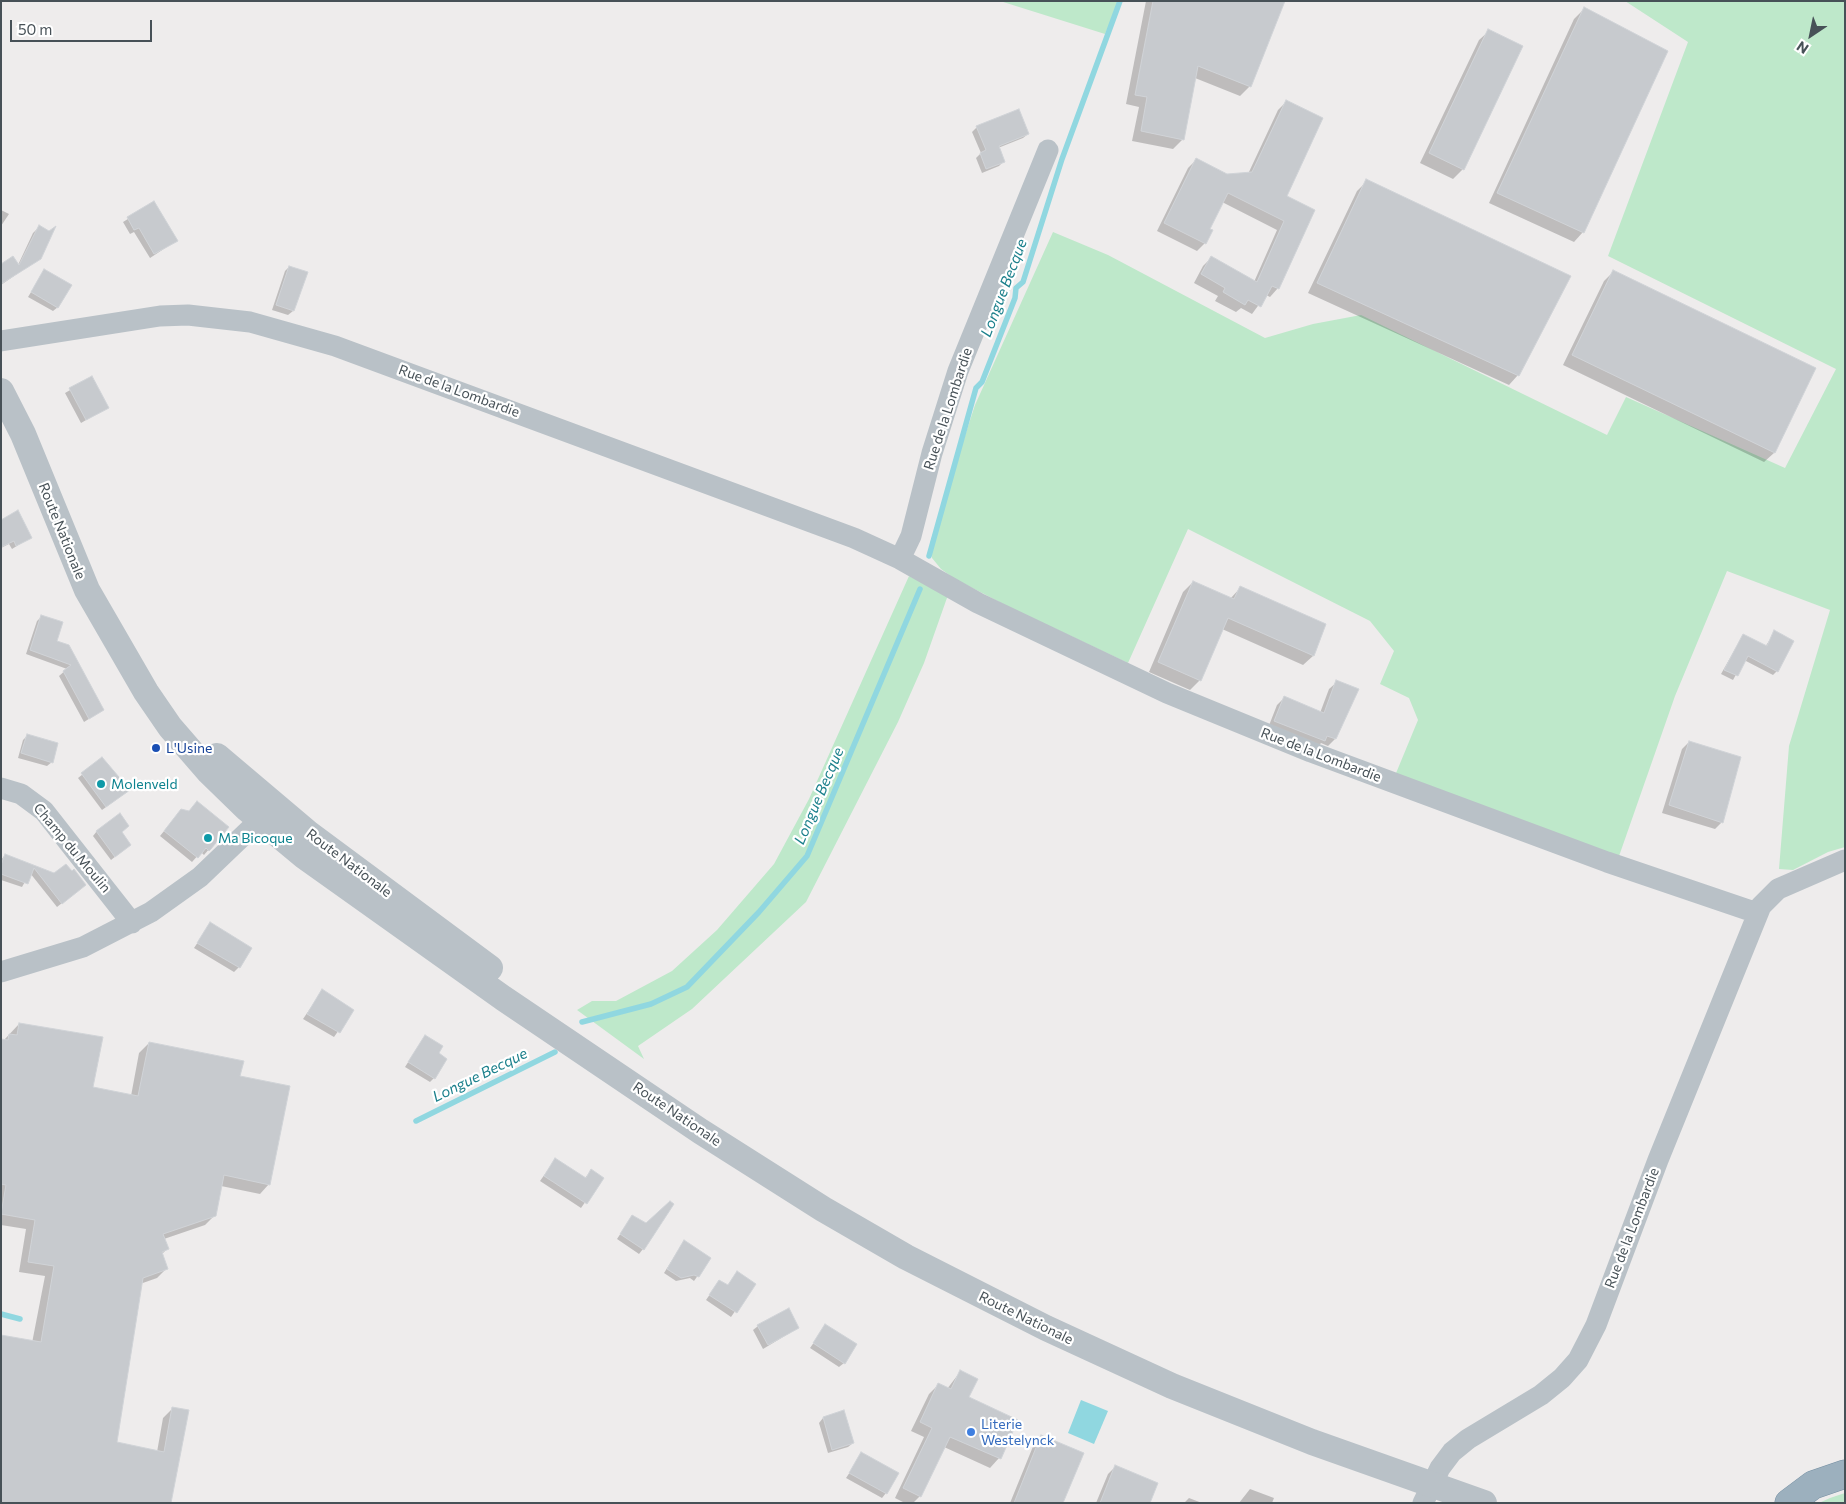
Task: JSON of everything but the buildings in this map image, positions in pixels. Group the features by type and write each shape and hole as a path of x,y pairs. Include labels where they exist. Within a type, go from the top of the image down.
{"highway":[{"path":"1788,1503 1813,1485 1841,1469"}],"street":[{"name":"Rue de la Lombardie","path":"900,559 911,536 932,453 958,371 1048,150"},
{"name":"Rue de la Lombardie","path":"1,341 174,315 203,315 258,324 371,359 823,526 900,559 978,603 1186,701 1310,752 1660,881 1757,913"},
{"name":"Route Nationale","path":"1,390 30,450 87,590 132,667 267,813 344,860 465,948 604,1064 700,1131 795,1192 866,1234 965,1288 1046,1328 1180,1389 1312,1442 1428,1494 1484,1503"},
{"name":"Champ du Moulin","path":"1,788 21,794 44,811 132,923"},
{"path":"1,972 83,947 132,923 163,905 188,887 267,813"},
{"name":"Rue de la Lombardie","path":"1428,1494 1440,1468 1452,1452 1468,1439 1520,1409 1552,1387 1570,1370 1584,1350 1596,1325 1658,1160 1757,913 1766,899 1778,889 1845,860"}],"green space":[{"path":"1000,1 1120,1 1105,34"},
{"path":"1625,1 1845,1 1845,847 1828,852 1793,870 1779,869 1789,746 1830,610 1727,571 1675,696 1618,859 1394,778 1418,720 1409,698 1380,684 1394,651 1370,621 1188,529 1128,663 1011,608 955,579 941,569 932,558 930,543 975,405 1053,232 1108,255 1265,338 1313,324 1361,315 1607,435 1626,397 1785,468 1836,369 1608,256 1688,42"},
{"path":"909,576 948,595 924,663 898,722 806,902 692,1009 638,1046 644,1059 577,1010 592,1001 616,1001 672,971 717,930 774,864 809,799"},
{"path":"1845,1493 1845,1503 1819,1503 1830,1498"}],"water":[{"path":"1081,1400 1108,1411 1094,1444 1068,1433"}],"waterway":[{"name":"Longue Becque","path":"929,556 976,388 982,382 1015,298 1016,288 1023,282 1062,159 1120,1"},
{"name":"Longue Becque","path":"582,1022 651,1004 687,987 759,912 807,856 920,589"},
{"name":"Longue Becque","path":"416,1121 555,1052"},
{"name":"Longue Becque","path":"1,1314 20,1319"}],"place":[{"name":"L'Usine","path":"156,748"},
{"name":"Molenveld","path":"101,784"},
{"name":"Ma Bicoque","path":"208,838"},
{"name":"Literie Westelynck","path":"971,1432"}]}
